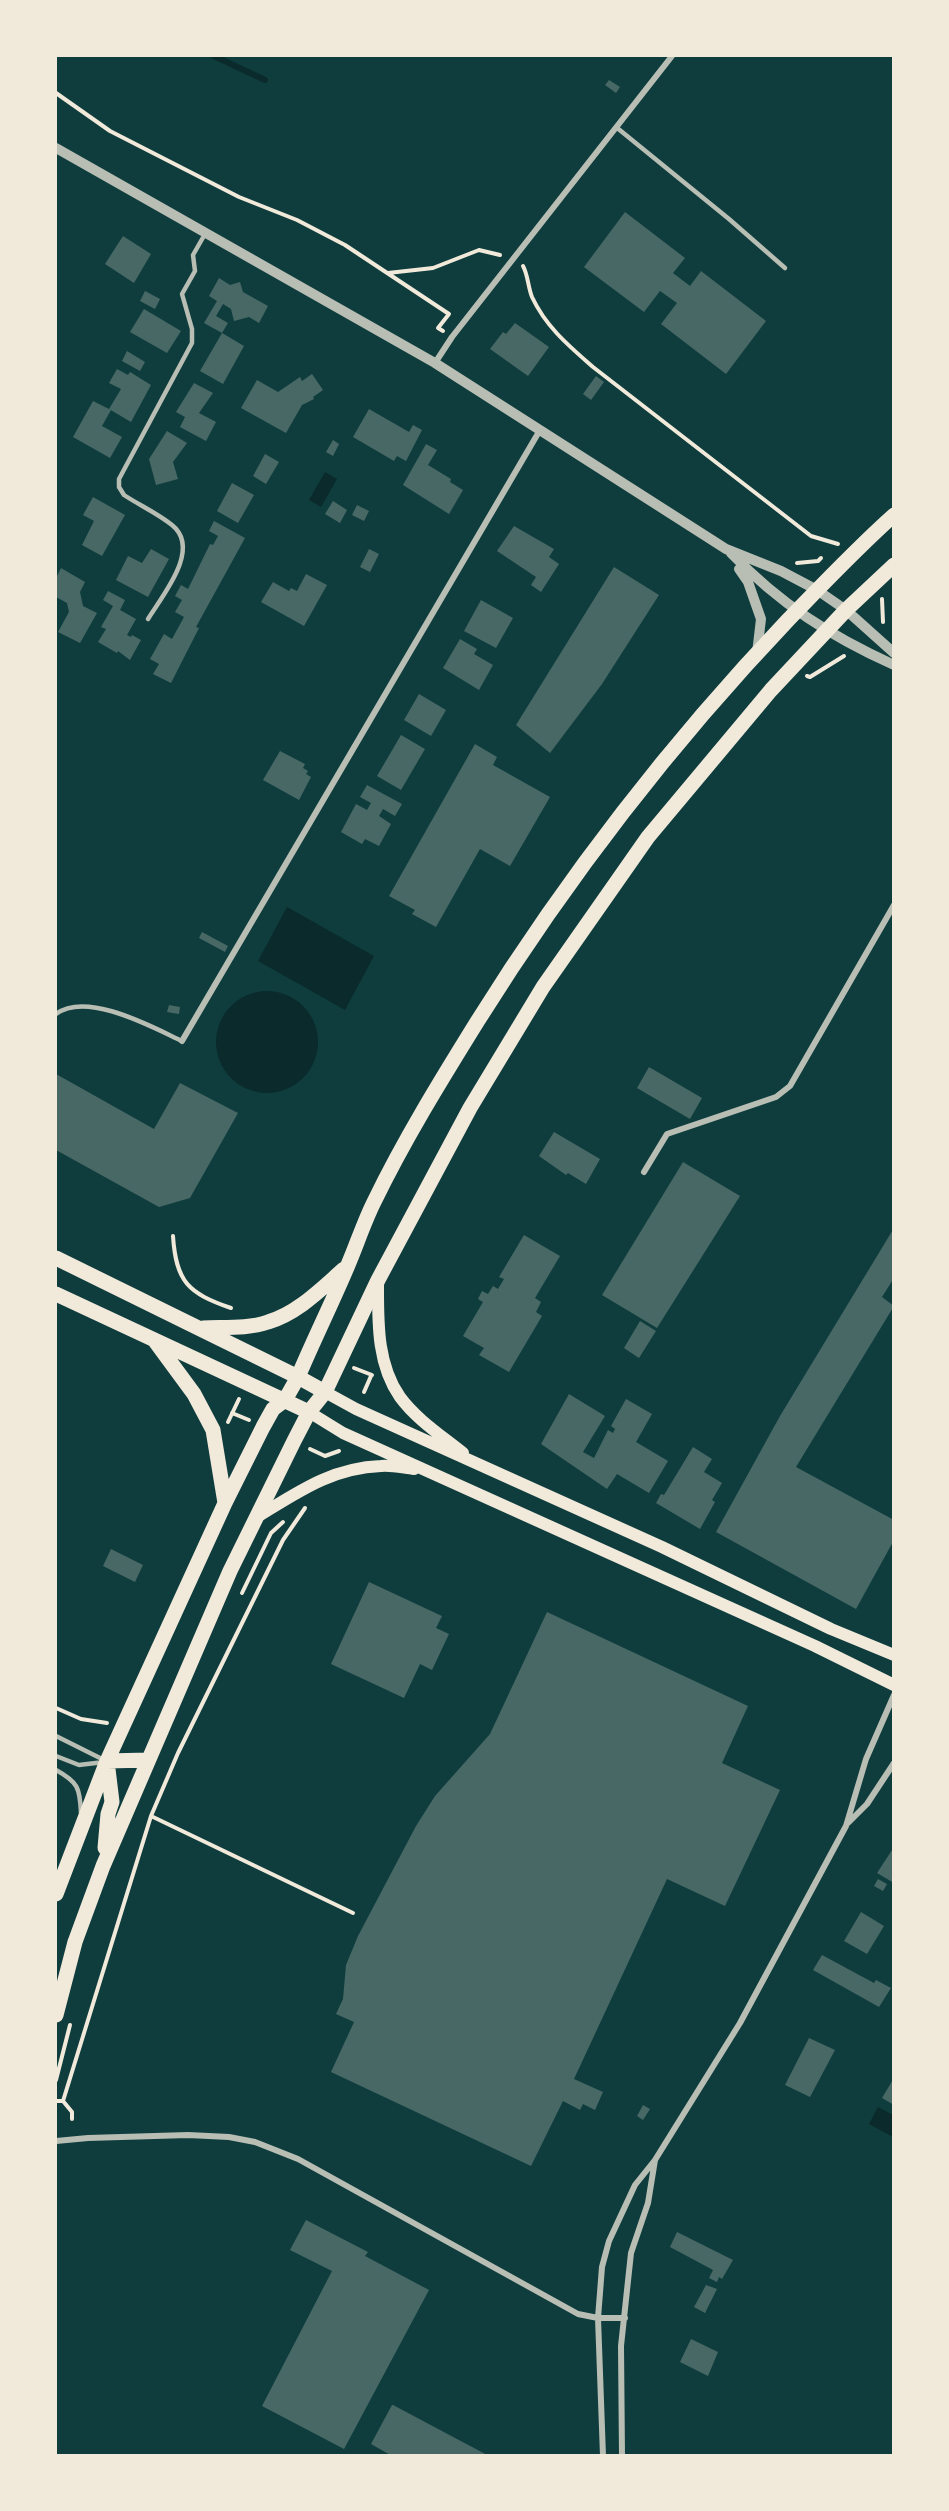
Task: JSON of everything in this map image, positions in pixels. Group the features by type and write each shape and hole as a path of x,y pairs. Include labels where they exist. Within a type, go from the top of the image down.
{"main road":[{"path":"56,1894 107,1761 225,1503 273,1409 285,1400 298,1377 373,1203 406,1141 509,970 619,816 679,741 816,590 894,516"},
{"path":"56,2014 75,1942 103,1866 230,1571 309,1412 325,1392 378,1280 482,1087 543,987 648,837 708,763 826,630 894,565"},
{"path":"56,1256 298,1377 356,1409 662,1547 831,1629 894,1655"},
{"path":"200,1328 251,1325 282,1317 310,1299 348,1265"},
{"path":"378,1280 380,1338 384,1364 391,1382 412,1410 475,1463"},
{"path":"56,1294 285,1400 343,1434 815,1646 894,1685"},
{"path":"155,1341 194,1394 213,1430 225,1503"},
{"path":"257,1517 308,1485 335,1474 381,1466 426,1470"},
{"path":"107,1761 148,1760"},
{"path":"103,1866 108,1814 112,1802 107,1761"}],"street":[{"path":"435,363 452,337 672,56"},
{"path":"56,148 435,363 726,549 782,571 816,590 846,610 894,653"},
{"path":"182,1041 540,430"},
{"path":"726,549 753,576 797,611 837,638 894,665"},
{"path":"726,549 748,582 761,619 757,653"},
{"path":"644,1172 667,1134 776,1097 790,1086 894,905"},
{"path":"603,2456 598,2318 602,2267 609,2241 635,2185 655,2160 740,2023 846,1826 866,1759 894,1695"},
{"path":"846,1826 867,1804 894,1763"},
{"path":"56,2141 188,2135 229,2137 255,2142 298,2160 578,2314 598,2318 625,2318"},
{"path":"622,2456 621,2346 631,2253 648,2203 655,2160"}],"lane":[{"path":"616,128 729,219 785,268"},
{"path":"148,620 182,563 183,543 179,532 172,525 124,495 119,487 119,479 192,343 192,329 182,294 195,271 193,255 206,232"},
{"path":"56,1014 71,1008 110,1011 141,1021 182,1041"},
{"path":"56,1736 107,1761"},
{"path":"56,1756 79,1765 107,1761"},
{"path":"56,1770 77,1785 82,1823"}],"path":[{"path":"56,93 110,131 239,197 297,220 345,245 449,314 438,328 452,337"},
{"path":"388,273 433,268 479,250 513,259 524,268 531,294 544,319 593,367 812,536 838,544"},
{"path":"883,593 883,623"},
{"path":"805,676 810,677 847,654"},
{"path":"172,1236 174,1261 183,1280 201,1297 236,1310"},
{"path":"354,1368 372,1375"},
{"path":"222,1427 226,1426 239,1398"},
{"path":"232,1413 250,1420"},
{"path":"310,1449 325,1456 338,1448 343,1461"},
{"path":"63,2101 151,1816 178,1753 283,1540 305,1505 295,1511"},
{"path":"240,1597 271,1533 287,1518"},
{"path":"56,1707 81,1719 111,1724"},
{"path":"151,1816 353,1913"},
{"path":"56,2080 71,2022"},
{"path":"56,2101 63,2101"},
{"path":"63,2101 72,2112 72,2119"}],"water":[{"path":"325,472 337,479 321,507 309,500"},
{"path":"287,907 374,956 345,1010 258,961"},
{"path":"267,991 287,994 296,999 310,1013 315,1022 318,1042 315,1062 310,1071 296,1085 287,1090 267,1093 247,1090 238,1085 224,1071 219,1062 216,1042 219,1022 224,1013 238,999 247,994"},
{"path":"878,2107 893,2115 893,2137 869,2124"}],"building":[{"path":"609,80 620,87 616,93 605,85"},
{"path":"625,212 685,258 673,273 690,286 701,271 766,321 726,374 661,324 677,303 660,291 644,312 584,267"},
{"path":"123,236 151,254 134,283 105,264"},
{"path":"219,278 230,285 240,282 243,292 268,306 259,323 249,317 234,321 231,309 223,304 216,316 228,323 222,333 204,323 217,301 209,296"},
{"path":"145,291 160,299 155,309 140,301"},
{"path":"144,309 181,331 167,353 130,332"},
{"path":"515,323 549,347 528,376 490,349 503,332 506,334"},
{"path":"222,333 244,346 223,384 200,371"},
{"path":"127,351 145,362 140,371 122,361"},
{"path":"117,369 128,375 130,372 151,385 131,422 109,409 121,389 109,383"},
{"path":"312,374 323,390 313,397 314,399 302,405 286,433 241,408 257,380 278,392 300,377 302,381"},
{"path":"596,376 604,382 591,400 583,394"},
{"path":"194,383 213,393 199,413 216,422 206,441 180,427 185,417 176,412"},
{"path":"93,401 111,410 102,426 122,437 110,458 73,437"},
{"path":"369,409 409,432 413,425 422,430 406,461 397,456 394,461 353,437"},
{"path":"167,431 187,443 173,462 178,479 156,485 149,459"},
{"path":"333,440 339,444 333,456 326,452"},
{"path":"426,444 437,450 428,465 451,479 450,482 463,490 449,514 403,485"},
{"path":"265,454 279,462 266,484 253,476"},
{"path":"232,483 254,495 238,523 217,511"},
{"path":"93,497 125,515 102,556 82,545 94,521 83,515"},
{"path":"333,501 347,510 340,523 325,514"},
{"path":"357,505 369,511 364,521 352,515"},
{"path":"214,521 245,538 196,627 199,628 171,683 153,674 159,664 150,659 164,634 172,639 184,617 175,612 182,600 175,596 181,585 188,589 210,544 213,545 218,536 209,531"},
{"path":"514,526 554,549 549,557 559,564 541,592 531,585 536,577 497,551"},
{"path":"151,549 169,559 148,597 116,580 128,556 142,563"},
{"path":"369,549 379,554 370,572 360,567"},
{"path":"614,567 659,595 602,684 550,753 516,725"},
{"path":"61,568 85,582 80,592 83,606 97,613 80,643 58,632 69,612 67,603 56,597 56,578"},
{"path":"306,574 327,585 304,626 261,602 273,582 289,591 291,588 297,591"},
{"path":"108,591 125,600 120,610 136,619 127,635 141,640 130,660 118,651 117,653 98,642 106,629 101,627 113,606 103,600"},
{"path":"481,600 513,618 496,648 464,631"},
{"path":"460,639 477,649 474,654 493,665 479,690 443,668"},
{"path":"419,694 446,710 431,736 404,720"},
{"path":"401,735 425,749 401,790 377,776"},
{"path":"475,744 497,757 493,765 550,797 510,866 480,849 436,927 412,914 415,910 389,896"},
{"path":"280,751 305,764 303,768 311,777 299,800 263,780"},
{"path":"367,785 402,804 395,816 383,809 379,816 391,824 379,846 365,839 362,844 341,832 356,804 367,810 371,803 360,797"},
{"path":"202,932 228,946 225,952 199,938"},
{"path":"169,1005 180,1007 179,1014 167,1012"},
{"path":"649,1067 702,1098 690,1119 637,1088"},
{"path":"56,1074 154,1129 180,1083 238,1113 190,1198 159,1207 56,1150"},
{"path":"554,1132 600,1159 586,1184 568,1173 566,1175 539,1156"},
{"path":"683,1162 740,1196 657,1328 602,1295"},
{"path":"894,1228 894,1278 882,1297 894,1306 796,1467 894,1520 894,1540 856,1609 716,1532 780,1416"},
{"path":"524,1235 560,1256 535,1298 541,1302 536,1312 542,1316 509,1372 479,1355 484,1348 463,1336 483,1302 478,1299 482,1291 488,1294 493,1286 498,1289 504,1279 499,1277"},
{"path":"640,1321 656,1331 639,1358 624,1348"},
{"path":"569,1394 605,1416 583,1452 594,1458 608,1430 613,1433 615,1429 611,1426 626,1399 652,1414 636,1442 668,1461 649,1493 617,1474 607,1489 541,1444"},
{"path":"693,1447 712,1459 704,1472 722,1483 712,1500 715,1502 700,1529 656,1503 661,1494 664,1495"},
{"path":"111,1549 143,1565 135,1582 103,1566"},
{"path":"369,1582 442,1616 436,1628 449,1634 432,1670 420,1664 404,1698 331,1664"},
{"path":"547,1612 748,1706 722,1763 780,1790 725,1906 667,1879 574,2079 603,2092 595,2110 583,2104 580,2110 563,2101 531,2166 331,2072 354,2022 336,2014 343,1999 346,1965 358,1936 416,1826 435,1796 490,1734"},
{"path":"894,1847 894,1883 877,1873"},
{"path":"878,1879 887,1884 883,1891 874,1886"},
{"path":"861,1912 884,1926 867,1954 844,1941"},
{"path":"822,1955 874,1983 876,1980 891,1988 879,2007 813,1970"},
{"path":"809,2038 835,2050 810,2097 785,2085"},
{"path":"894,2078 894,2105 882,2098"},
{"path":"643,2105 650,2109 643,2120 637,2116"},
{"path":"306,2220 368,2252 365,2256 429,2290 344,2449 262,2406 332,2271 290,2250"},
{"path":"677,2232 733,2260 722,2279 719,2277 717,2282 709,2278 713,2270 670,2247"},
{"path":"706,2285 717,2289 705,2313 694,2307"},
{"path":"691,2339 718,2352 708,2376 680,2362"},
{"path":"392,2405 489,2456 392,2456 371,2444"}],"waterway":[{"path":"214,56 265,80"}]}
